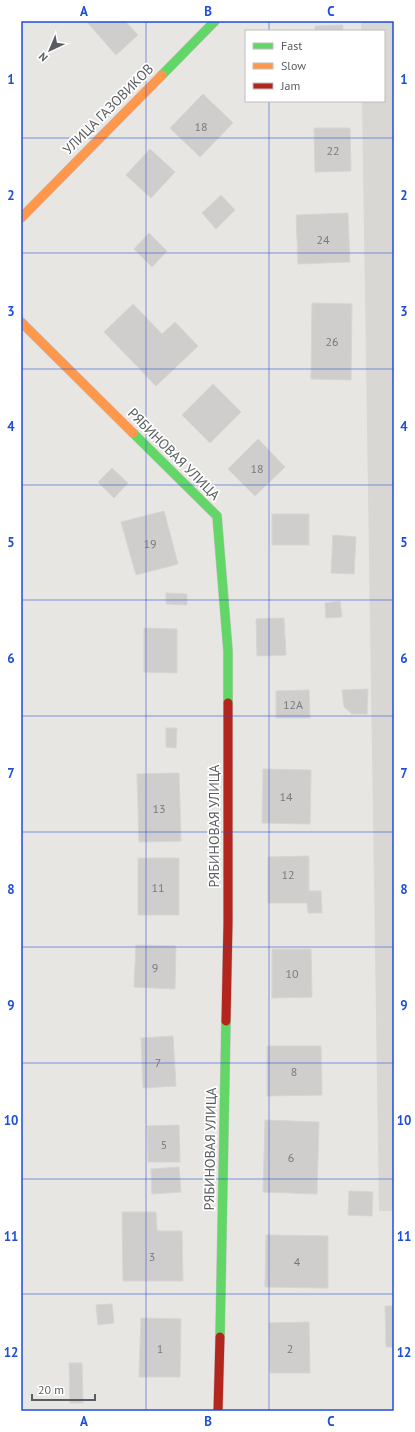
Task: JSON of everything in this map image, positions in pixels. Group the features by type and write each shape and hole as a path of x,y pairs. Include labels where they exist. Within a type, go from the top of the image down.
{"street":[{"name":"УЛИЦА ГАЗОВИКОВ","path":"21,218 215,21"},
{"name":"РЯБИНОВАЯ УЛИЦА","path":"21,322 217,516 228,651 228,899 218,1411"}],"shaded area":[{"path":"361,21 394,21 394,1211 379,1211 362,102 385,102 385,30 361,30"}],"building":[{"path":"86,21 125,21 138,35 116,55"},
{"path":"343,25 343,30 315,30 315,26"},
{"path":"203,94 233,123 200,157 170,128"},
{"path":"314,128 350,128 351,171 315,172"},
{"path":"150,149 175,172 151,198 126,175"},
{"path":"221,195 235,210 216,229 202,213"},
{"path":"348,213 350,262 298,264 296,215"},
{"path":"149,233 167,251 152,267 134,249"},
{"path":"312,303 352,304 351,380 311,379"},
{"path":"133,304 162,334 175,322 198,346 156,386 104,332"},
{"path":"213,384 241,412 210,443 182,415"},
{"path":"258,439 285,467 255,496 228,469"},
{"path":"112,468 128,483 114,498 98,482"},
{"path":"164,511 178,564 136,575 121,522"},
{"path":"272,514 309,514 309,545 272,545"},
{"path":"333,535 356,537 354,574 331,573"},
{"path":"166,593 187,594 187,605 166,604"},
{"path":"340,601 342,617 326,618 325,603"},
{"path":"284,618 286,655 257,656 256,619"},
{"path":"144,628 177,629 177,673 144,672"},
{"path":"368,689 367,714 352,714 344,707 342,690"},
{"path":"309,690 310,718 276,718 276,691"},
{"path":"166,728 177,728 176,748 166,747"},
{"path":"263,769 311,770 310,824 262,823"},
{"path":"179,773 181,841 139,842 137,774"},
{"path":"309,856 309,891 321,891 322,913 308,913 307,903 268,903 268,857"},
{"path":"138,858 179,858 179,915 138,915"},
{"path":"136,945 176,946 175,989 134,987"},
{"path":"272,949 311,949 312,997 272,998"},
{"path":"173,1036 176,1086 143,1088 141,1038"},
{"path":"267,1046 321,1046 322,1095 267,1096"},
{"path":"265,1120 319,1122 317,1194 263,1192"},
{"path":"179,1125 180,1162 148,1162 147,1126"},
{"path":"179,1167 181,1192 152,1194 151,1169"},
{"path":"349,1191 373,1192 372,1216 348,1215"},
{"path":"122,1212 156,1212 157,1231 182,1231 183,1281 123,1281"},
{"path":"266,1235 328,1236 328,1288 265,1287"},
{"path":"112,1304 114,1323 98,1325 96,1305"},
{"path":"385,1306 394,1306 394,1347 386,1347"},
{"path":"141,1318 181,1319 180,1377 139,1377"},
{"path":"309,1322 310,1373 270,1373 269,1323"},
{"path":"69,1363 82,1363 83,1403 70,1403"}],"traffic: fast":[{"path":"162,75 215,21"},
{"path":"133,433 217,516 228,651 228,703"},
{"path":"220,1337 226,1021"}],"traffic: slow":[{"path":"21,218 162,75"},
{"path":"21,322 133,433"}],"traffic: jam":[{"path":"226,1021 228,923 228,703"},
{"path":"218,1411 220,1337"}]}
